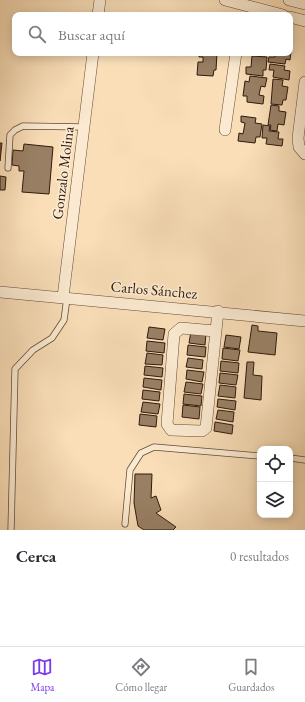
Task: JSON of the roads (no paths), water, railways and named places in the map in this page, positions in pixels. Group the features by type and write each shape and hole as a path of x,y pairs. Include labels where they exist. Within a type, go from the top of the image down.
{"street":[{"path":"98,12 100,0"},
{"path":"225,0 243,7 268,12"},
{"path":"289,0 305,4"},
{"path":"293,18 305,21"},
{"name":"Gonzalo Molina","path":"65,297 93,56"},
{"path":"225,130 236,56"},
{"path":"305,82 298,138 299,147 305,154"},
{"name":"Carlos Sánchez","path":"0,292 305,321"},
{"path":"215,332 181,328 174,334 167,424 171,430 202,431 206,428 218,312"}],"lane":[{"path":"8,168 10,135 15,130 23,126 84,127"},
{"path":"11,530 15,369 34,350 52,338 64,320 65,297"},
{"path":"125,524 130,470 141,453 154,447 257,456"},
{"path":"293,458 305,460"}]}
